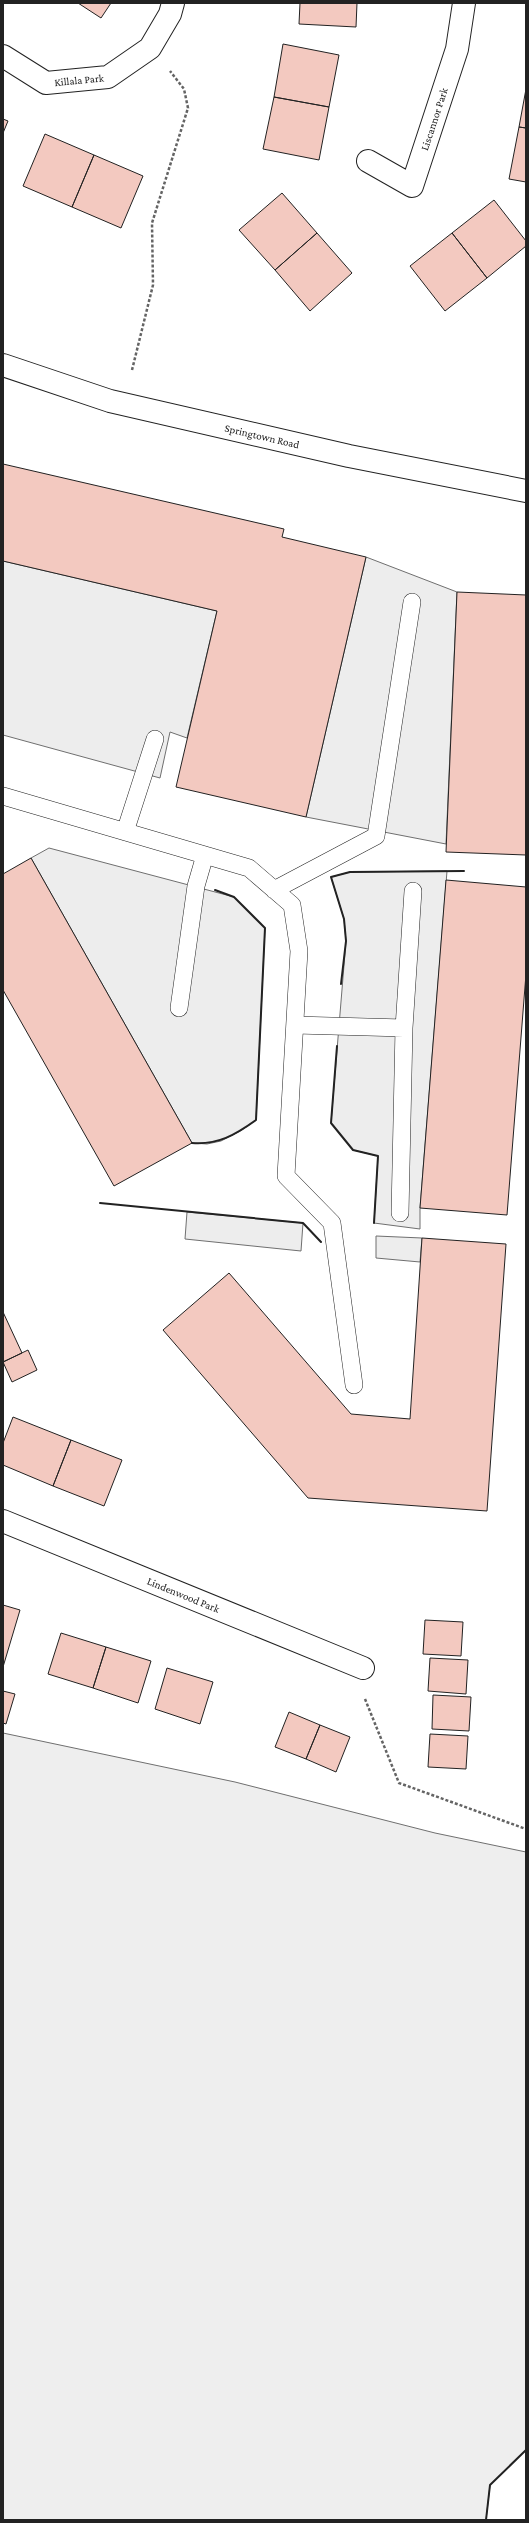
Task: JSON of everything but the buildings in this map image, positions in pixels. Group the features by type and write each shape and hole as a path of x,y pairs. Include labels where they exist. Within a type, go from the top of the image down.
{"street":[{"name":"Killala Park","path":"3,56 46,83 108,77 150,48 170,14 173,3"},
{"name":"Liscannor Park","path":"368,161 412,186 457,49 464,3"},
{"name":"Springtown Road","path":"3,365 110,401 349,456 526,491"},
{"name":"Lindenwood Park","path":"3,1521 363,1668"}],"lane":[{"path":"274,890 376,836 412,602"},
{"path":"125,832 155,739"},
{"path":"3,796 249,868 292,905 300,951 286,1176 332,1223 354,1386"},
{"path":"178,1008 196,886 205,855"},
{"path":"400,1213 404,1028 413,891"},
{"path":"295,1025 404,1028"}],"path":[{"path":"132,370 153,285 152,223 188,108 184,89 150,48"},
{"path":"363,1668 360,1688 399,1783 526,1829"}],"shaded area":[{"path":"366,557 457,592 446,844 306,817"},
{"path":"3,561 217,611 187,738 170,732 160,778 3,735"},
{"path":"49,848 234,897 265,928 256,1120 242,1130 221,1141 207,1144 192,1143 31,858"},
{"path":"447,871 420,1208 420,1229 374,1223 378,1156 353,1150 331,1123 346,941 344,919 331,877 350,872"},
{"path":"187,1212 303,1223 301,1251 185,1239"},
{"path":"376,1236 422,1238 420,1262 376,1258"},
{"path":"3,1733 235,1782 435,1833 526,1852 526,2450 490,2485 486,2520 3,2520"}],"wall":[{"path":"341,984 346,941 344,919 331,877 350,872 464,871"},
{"path":"192,1143 218,1141 241,1130 256,1120 265,928 234,897 215,890"},
{"path":"337,1046 331,1123 353,1150 378,1156 374,1223"},
{"path":"100,1203 303,1223 321,1242"},
{"path":"486,2520 490,2485 526,2450"}]}
